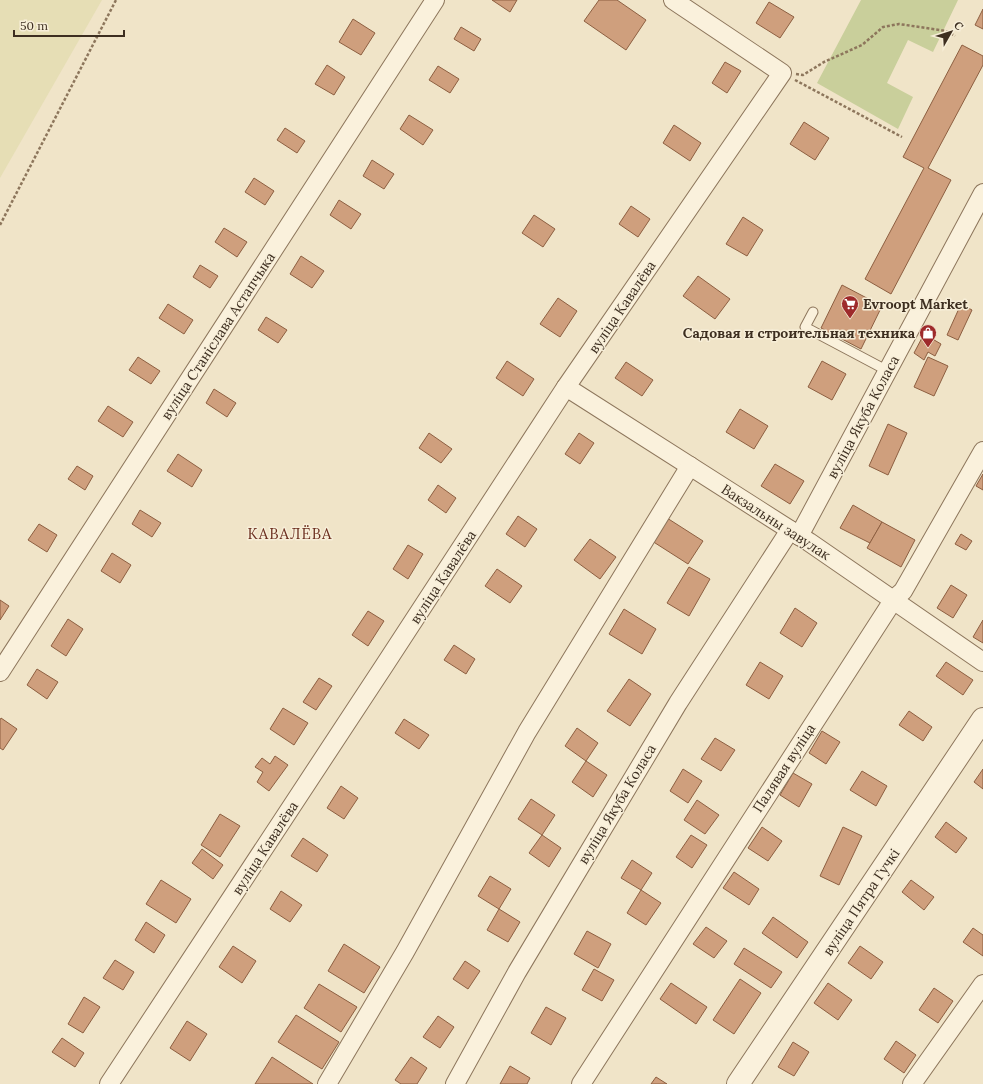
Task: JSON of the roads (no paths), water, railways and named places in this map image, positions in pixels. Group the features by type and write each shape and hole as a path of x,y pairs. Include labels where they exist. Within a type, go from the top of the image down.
{"street":[{"name":"вуліца Станіслава Астапчыка","path":"0,672 435,0"},
{"name":"вуліца Кавалёва","path":"108,1084 380,673 566,387 782,73 673,0"},
{"name":"вуліца Якуба Коласа","path":"455,1084 517,972 678,703 794,533 888,371 983,193"},
{"name":"Вакзальны завулак","path":"566,387 794,533 894,599 983,662"},
{"name":"Палявая вуліца","path":"581,1084 894,599 903,591 983,451"},
{"path":"327,1084 405,952 527,732 690,466"},
{"name":"вуліца Пятра Гучкі","path":"738,1084 983,719"},
{"path":"912,1084 983,984"}],"lane":[{"path":"813,312 805,326 888,371"}],"place":[{"name":"Evroopt Market","path":"850,319"},
{"name":"Садовая и строительная техника","path":"928,348"}],"district":[{"name":"КАВАЛЁВА","path":"290,533"}]}
